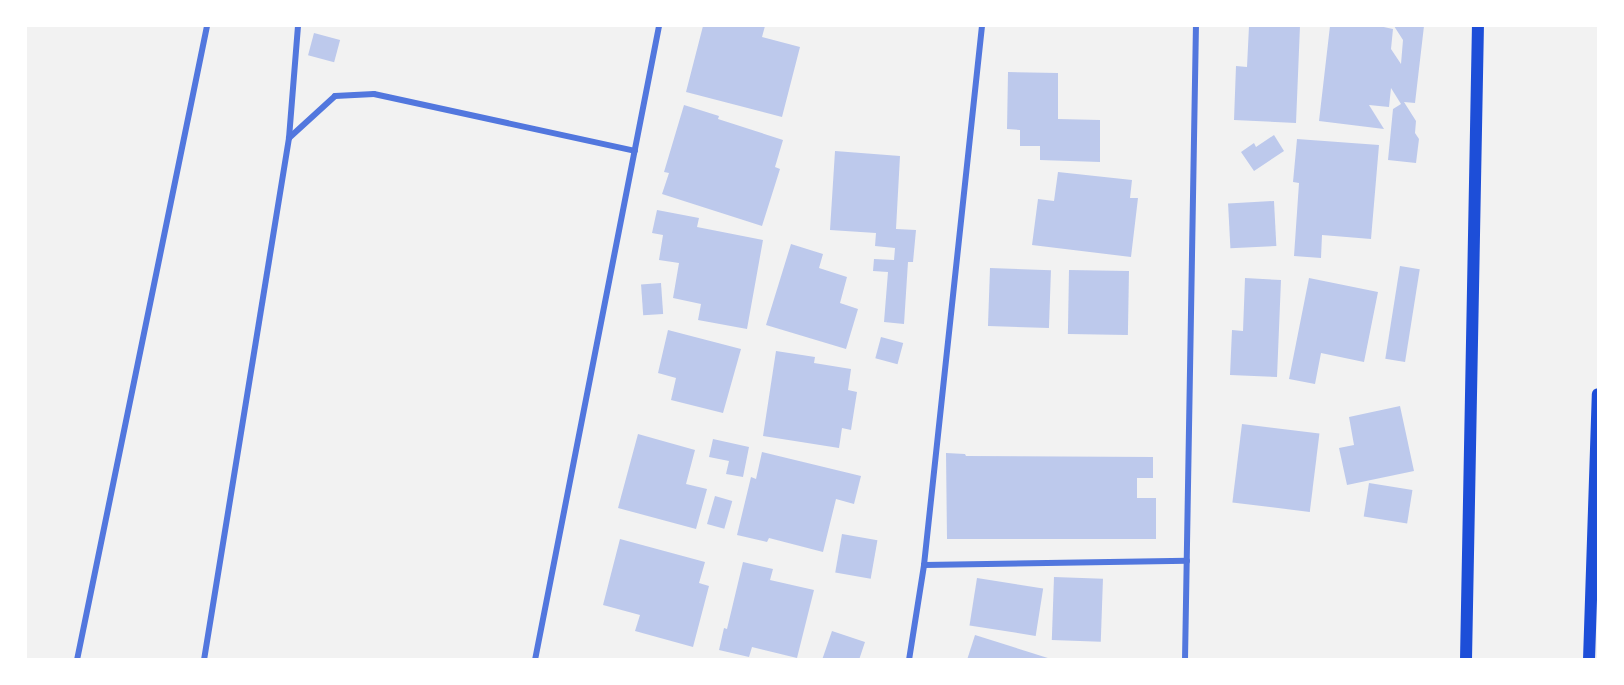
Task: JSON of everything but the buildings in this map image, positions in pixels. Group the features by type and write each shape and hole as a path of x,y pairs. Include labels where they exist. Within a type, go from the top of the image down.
{"main road":[{"path":"1466,660 1478,26"},
{"path":"1589,660 1599,394"}],"street":[{"path":"77,660 207,26"},
{"path":"204,660 289,138 298,26"},
{"path":"535,660 659,26"},
{"path":"909,660 924,564 982,26"},
{"path":"1185,660 1196,26"},
{"path":"289,138 335,96 374,94 635,152"},
{"path":"924,564 1186,561"}]}
